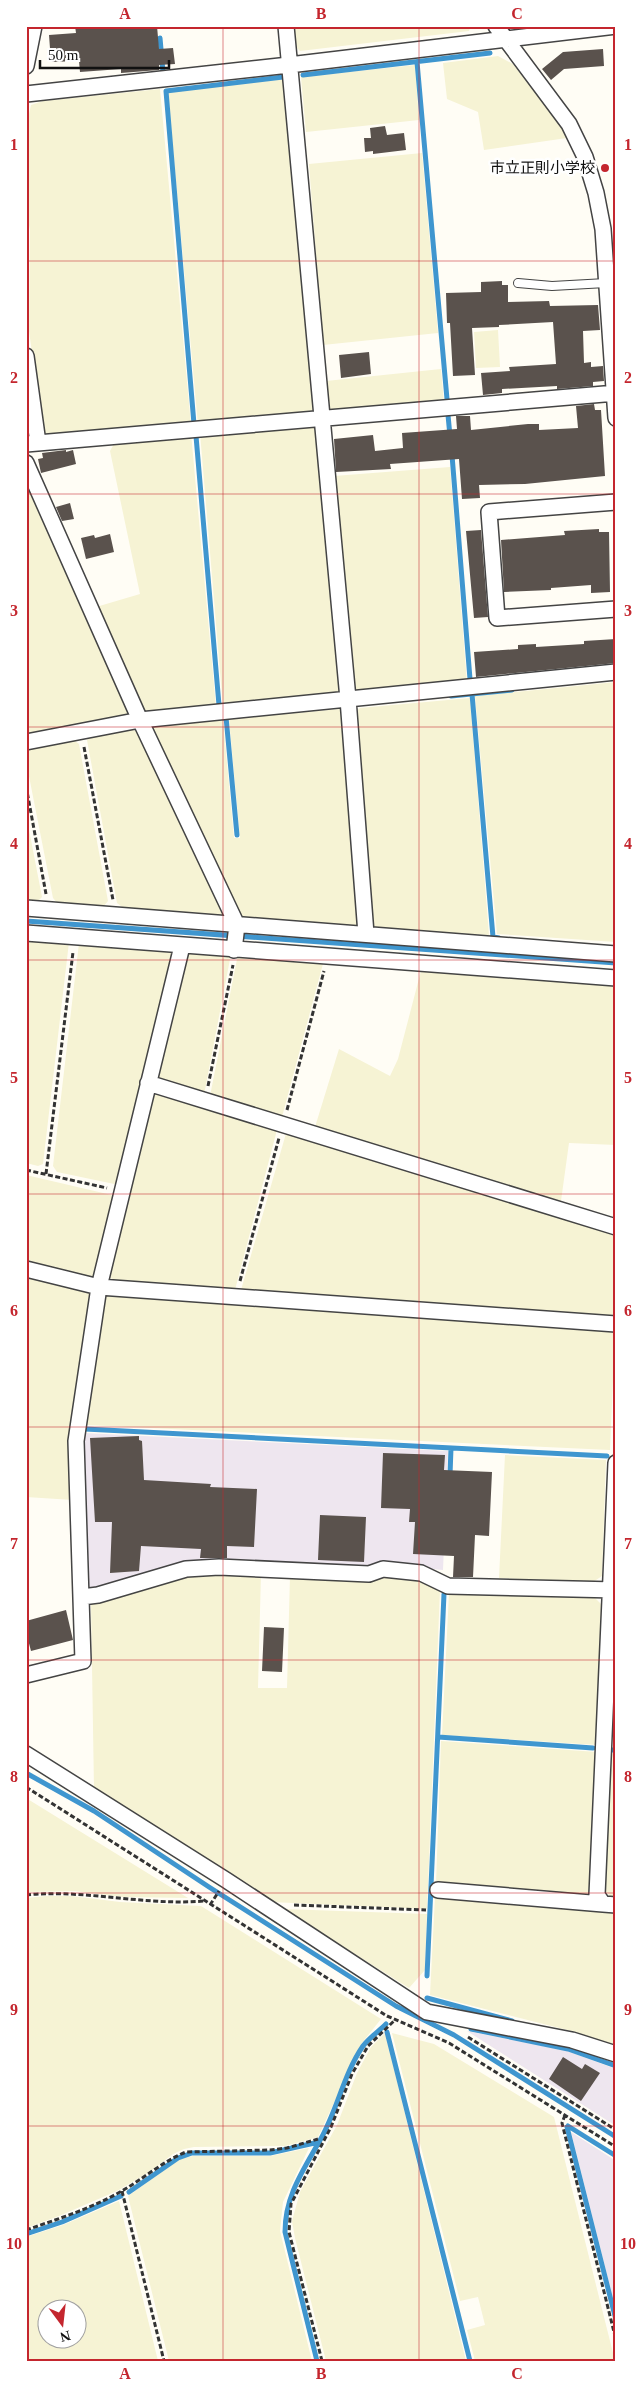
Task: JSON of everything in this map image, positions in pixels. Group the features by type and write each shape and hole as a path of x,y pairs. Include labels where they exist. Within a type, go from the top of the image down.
{"street":[{"path":"26,66 34,26"},
{"path":"286,26 348,699 366,934"},
{"path":"26,94 289,66 500,32 616,26"},
{"path":"500,32 569,124 585,157 601,212 616,418"},
{"path":"26,356 32,444 615,393"},
{"path":"26,463 140,720 237,927 235,948"},
{"path":"616,502 489,512 497,618 616,609"},
{"path":"26,742 140,720 616,672"},
{"path":"26,908 237,927 366,934 616,954"},
{"path":"26,933 616,978"},
{"path":"26,1675 83,1661 76,1441 99,1287 182,946"},
{"path":"148,1083 616,1227"},
{"path":"26,1269 99,1287 616,1324"},
{"path":"610,1905 597,1895 613,1590 616,1463"},
{"path":"82,1597 98,1595 186,1569 219,1567 369,1574 383,1569 421,1573 448,1586 613,1590"},
{"path":"26,1754 272,1910 427,2012 572,2040 616,2054"},
{"path":"438,1890 610,1905"}],"lane":[{"path":"518,284 552,286 606,283"}],"path":[{"path":"81,732 116,915"},
{"path":"26,786 49,910"},
{"path":"46,1174 75,937"},
{"path":"206,1100 235,948"},
{"path":"26,1170 122,1192"},
{"path":"26,1787 204,1901 396,2019 449,2043 616,2147"},
{"path":"26,1895 72,1893 120,1899 204,1901"},
{"path":"272,1910 276,1905 426,1910"},
{"path":"322,2361 289,2232 291,2204 331,2128 352,2074 368,2046 396,2019"},
{"path":"467,2036 616,2130"},
{"path":"565,2115 562,2123 616,2340"},
{"path":"26,2230 85,2208 122,2191 175,2156 186,2152 270,2150 287,2148 318,2139"},
{"path":"122,2191 164,2361"}],"shaded area":[{"path":"294,26 471,26 469,31 300,51 296,47"},
{"path":"498,56 513,64 564,130 567,138 484,150 478,112 447,99 443,63"},
{"path":"415,65 419,120 306,132 301,77"},
{"path":"286,79 313,412 310,416 198,425 168,92"},
{"path":"160,89 191,425 47,438 43,433 29,331 30,230 26,210 26,127 31,105 43,101"},
{"path":"422,153 438,333 323,345 309,164"},
{"path":"498,330 500,367 476,368 474,332"},
{"path":"441,369 444,403 333,413 328,409 326,381"},
{"path":"310,424 315,429 340,690 334,697 223,707 200,433"},
{"path":"191,433 216,707 149,714 141,710 96,607 140,594 110,451 115,442"},
{"path":"450,467 467,683 361,692 353,688 334,476"},
{"path":"26,477 130,711 126,718 26,736"},
{"path":"616,682 616,942 497,934 475,696"},
{"path":"470,698 489,935 374,929 370,922 354,713 360,708"},
{"path":"340,709 345,713 362,923 357,927 246,919 238,913 149,729 153,722 217,716 218,720 223,720 234,838 240,838 229,719"},
{"path":"130,729 142,733 226,914 224,916 126,910 117,903 87,740 91,735"},
{"path":"72,739 79,744 108,901 102,908 58,904 53,898 26,761 26,752 30,746"},
{"path":"26,814 42,897 37,902 26,901"},
{"path":"26,939 69,942 43,1164 38,1166 26,1163"},
{"path":"79,943 169,951 175,958 119,1185 57,1172 53,1166"},
{"path":"188,951 231,954 204,1095 154,1080"},
{"path":"238,954 324,960 282,1117 210,1096"},
{"path":"422,967 616,983 616,1145 569,1143 561,1201 315,1127 339,1049 390,1076 398,1059"},
{"path":"153,1091 278,1126 235,1290 117,1281 110,1278"},
{"path":"287,1130 616,1234 615,1316 609,1319 241,1290"},
{"path":"26,1175 116,1196 97,1276 92,1278 26,1262"},
{"path":"26,1276 89,1290 92,1299 73,1500 26,1497"},
{"path":"112,1293 611,1328 615,1333 610,1450 86,1425 104,1297"},
{"path":"84,1433 448,1451 443,1570 379,1564 366,1568 219,1563 97,1591 89,1586"},
{"path":"505,1455 606,1460 602,1576 593,1582 499,1578"},
{"path":"187,1573 261,1573 258,1688 287,1688 290,1576 421,1578 440,1590 427,1909 271,1902 94,1789 91,1604"},
{"path":"449,1593 593,1596 601,1604 597,1745 442,1735"},
{"path":"441,1741 597,1752 591,1897 436,1884"},
{"path":"611,1753 616,1754 616,1898 611,1897 605,1891"},
{"path":"26,1798 188,1898 122,1897 74,1891 26,1892"},
{"path":"72,1896 120,1902 201,1906 381,2019 362,2043 318,2137 285,2146 194,2147 184,2149 173,2154 151,2171 117,2191 26,2228 26,1898"},
{"path":"435,1896 616,1913 616,2047 575,2032 430,1995"},
{"path":"283,1909 427,1914 425,1970 409,1988"},
{"path":"467,2031 567,2051 616,2069 616,2126"},
{"path":"385,2033 466,2361 326,2361 295,2238 292,2221 300,2192 337,2125 357,2073 371,2047"},
{"path":"392,2033 434,2044 554,2117 615,2361 475,2361 467,2330 485,2325 478,2297 460,2301"},
{"path":"571,2132 616,2161 616,2310"},
{"path":"309,2148 283,2202 280,2231 312,2361 169,2361 128,2196 180,2159 193,2156 270,2156"},
{"path":"119,2201 158,2361 26,2361 26,2237 63,2225"}],"building":[{"path":"75,26 157,26 159,49 173,48 175,64 159,65 159,70 121,73 121,69 80,72 79,61 51,62 49,35 76,33"},
{"path":"603,49 604,66 564,69 551,80 542,69 563,52"},
{"path":"385,126 387,135 404,133 406,150 373,154 373,151 365,152 364,138 371,138 370,128"},
{"path":"502,281 502,285 508,285 508,302 549,301 550,306 598,305 600,330 583,331 584,363 591,362 591,367 603,366 604,381 593,382 593,386 557,389 557,386 502,389 502,393 483,395 481,373 510,371 509,367 556,364 553,322 472,328 475,375 453,376 450,323 447,323 446,293 481,292 481,282"},
{"path":"369,352 371,374 341,378 339,355"},
{"path":"594,404 595,410 601,410 605,476 525,484 479,485 480,498 462,499 459,459 390,464 391,469 336,472 334,439 373,435 375,451 403,448 402,433 457,429 456,416 470,416 471,430 528,424 539,424 539,430 578,428 576,406"},
{"path":"66,450 66,452 73,450 76,464 41,473 38,459 43,458 42,453"},
{"path":"70,503 74,519 62,521 56,507"},
{"path":"599,529 599,532 609,532 610,592 591,593 591,585 551,588 551,590 504,592 501,540 565,535 564,531"},
{"path":"481,530 488,617 474,618 466,531"},
{"path":"110,534 114,552 86,559 81,538 94,535 95,538"},
{"path":"616,639 616,663 476,677 474,652 518,649 518,645 536,644 536,647 584,644 584,641"},
{"path":"139,1436 139,1440 142,1441 144,1480 211,1484 210,1487 257,1489 254,1547 227,1546 227,1558 200,1558 201,1549 141,1546 139,1571 110,1573 112,1522 95,1522 90,1438"},
{"path":"383,1453 445,1455 444,1470 492,1472 489,1536 475,1535 473,1577 453,1577 454,1556 413,1554 415,1522 409,1522 410,1509 381,1508"},
{"path":"320,1515 366,1517 364,1562 318,1560"},
{"path":"66,1610 73,1640 31,1651 26,1632 26,1621"},
{"path":"264,1627 284,1628 282,1672 262,1671"},
{"path":"563,2057 582,2069 585,2064 600,2073 581,2101 549,2079"}],"waterway":[{"path":"160,38 163,72"},
{"path":"303,75 490,53"},
{"path":"417,62 447,399"},
{"path":"194,424 166,91 283,77"},
{"path":"448,415 450,436"},
{"path":"196,436 219,705"},
{"path":"452,455 470,679"},
{"path":"451,696 512,690"},
{"path":"472,694 493,937 499,938"},
{"path":"223,718 226,717 237,835"},
{"path":"26,921 616,963"},
{"path":"85,1429 607,1456"},
{"path":"450,1475 451,1448"},
{"path":"427,1976 444,1594"},
{"path":"438,1737 593,1748"},
{"path":"26,1773 94,1811 396,2006 454,2035 616,2137"},
{"path":"427,1998 512,2021"},
{"path":"129,2192 178,2158 192,2153 270,2153 319,2142 356,2057 365,2043 386,2024"},
{"path":"471,2029 568,2049 616,2066"},
{"path":"387,2032 470,2361"},
{"path":"568,2126 616,2156"},
{"path":"567,2127 616,2320"},
{"path":"317,2361 285,2232 291,2196 319,2142"},
{"path":"26,2234 62,2222 121,2196"}],"place":[{"name":"市立正則小学校","path":"605,168"}]}
